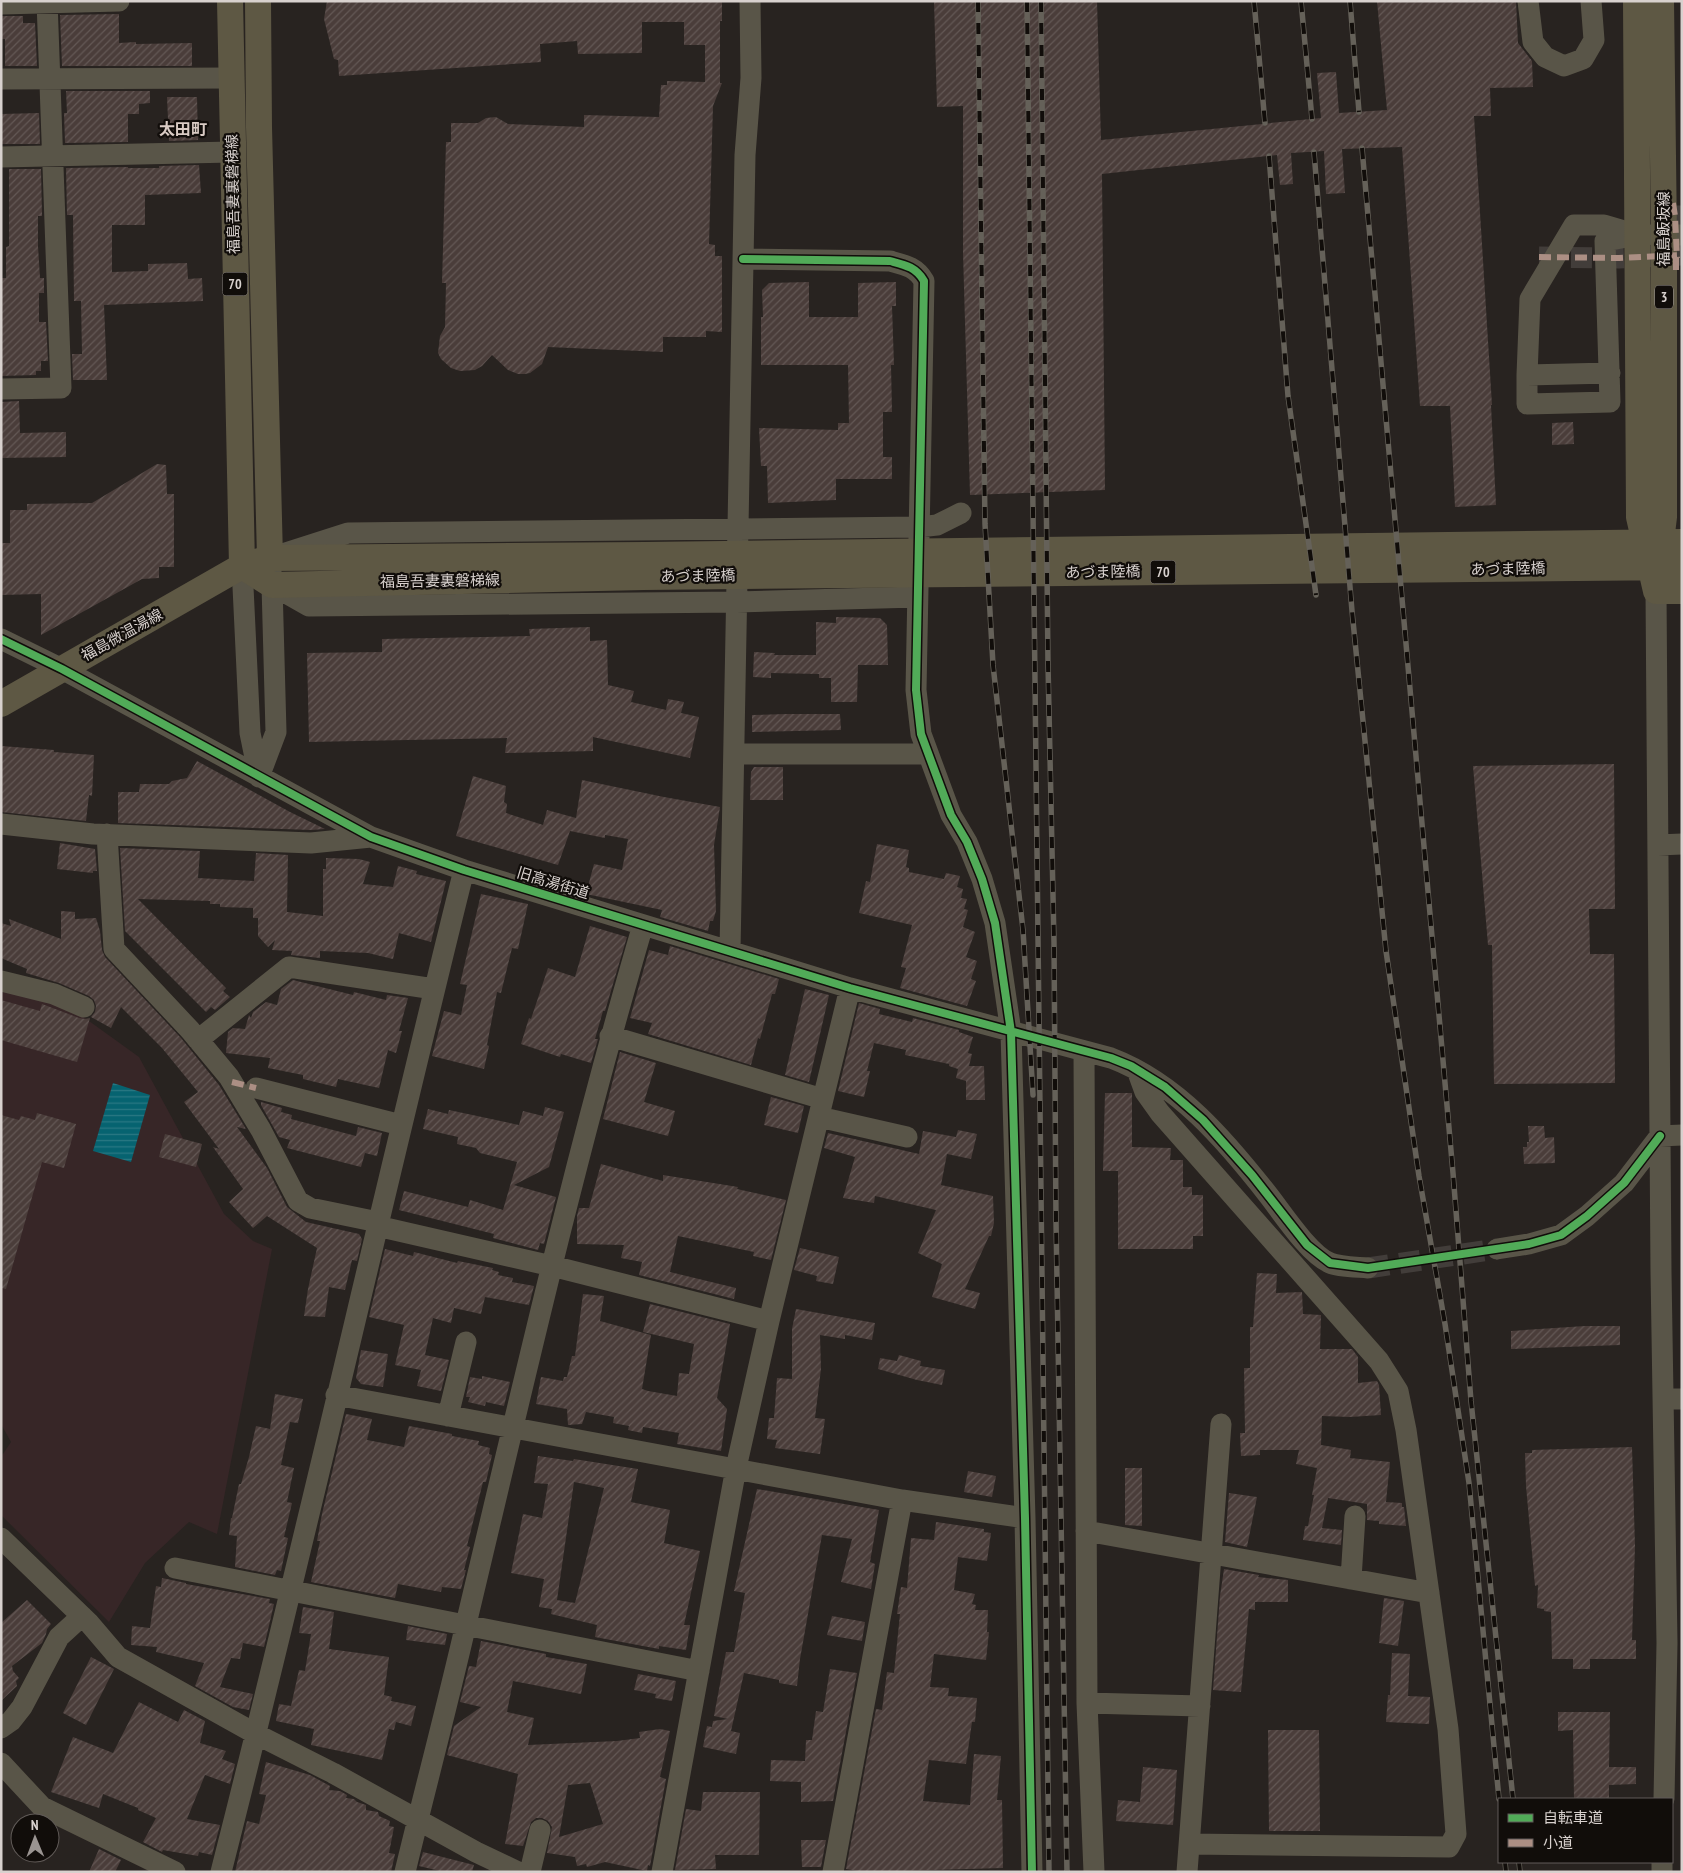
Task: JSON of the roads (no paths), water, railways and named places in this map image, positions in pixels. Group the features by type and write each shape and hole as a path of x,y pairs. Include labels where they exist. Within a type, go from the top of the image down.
{"main road":[{"name":"福島吾妻裏磐梯線","path":"230,1 230,78 242,566 270,558 644,566"},
{"name":"福島吾妻裏磐梯線","path":"258,1 258,127 270,558"},
{"name":"福島飯坂線","path":"1636,1 1638,236 1662,517"},
{"name":"福島飯坂線","path":"1656,592 1662,517 1673,235 1661,1"},
{"name":"あづま陸橋","path":"644,566 1682,542"},
{"path":"242,566 272,585"},
{"name":"福島微温湯線","path":"1,704 242,566"},
{"name":"福島吾妻裏磐梯線","path":"272,585 644,566"},
{"name":"あづま陸橋","path":"644,566 1682,567"},
{"path":"1656,592 1682,591"}],"street":[{"path":"1,4 119,1"},
{"path":"730,951 745,155 751,78 750,1"},
{"path":"1528,1 1533,42 1546,57 1564,66 1583,59 1594,40 1590,1"},
{"path":"1,389 60,388 47,2"},
{"path":"1,79 230,78"},
{"path":"1,158 232,152"},
{"path":"1604,233 1610,402 1527,404 1530,299 1574,225 1604,233 1638,236 1673,235"},
{"path":"743,259 890,260 910,266 919,273 924,281 916,690 921,734 951,815 967,842 982,879 995,923 1011,1032 1025,1518 1032,1872"},
{"path":"1527,375 1610,373"},
{"path":"259,777 276,732 270,558 348,533 918,526 937,525 962,514"},
{"path":"242,566 250,733 259,777"},
{"path":"272,585 309,606 736,602 917,597"},
{"path":"1656,592 1660,1136 1672,1399 1674,1626 1664,1798"},
{"name":"旧高湯街道","path":"1,639 62,669 371,837 464,870 850,988 1110,1058 1137,1070 1165,1087 1203,1120 1252,1175 1307,1245 1330,1263 1368,1268"},
{"path":"734,754 928,754"},
{"path":"1,824 107,834 311,843 371,837"},
{"path":"107,834 114,949 198,1040 229,1077 298,1201 310,1208 552,1266 769,1321"},
{"path":"1658,845 1682,844"},
{"path":"222,1872 378,1224 400,1125 464,870"},
{"path":"405,1872 552,1266 610,1036 643,925"},
{"path":"198,1040 288,967 434,989"},
{"path":"1,981 54,994 84,1007"},
{"path":"662,1872 736,1468 769,1321 850,988"},
{"path":"610,1036 907,1137"},
{"path":"1084,1051 1087,1703 1094,1872"},
{"path":"1137,1070 1144,1092 1160,1113 1379,1361 1398,1390 1406,1430 1448,1729 1456,1834 1449,1847 1189,1844"},
{"path":"256,1088 400,1125"},
{"path":"1660,1136 1682,1136"},
{"path":"1497,1249 1529,1244 1561,1235 1587,1216 1624,1183 1660,1136"},
{"path":"448,1416 466,1342"},
{"path":"336,1395 902,1500 1025,1518"},
{"path":"1187,1872 1221,1424"},
{"path":"833,1872 902,1500"},
{"path":"1351,1578 1355,1516"},
{"path":"1086,1531 1429,1593"},
{"path":"1,1538 82,1616 118,1657 256,1734 333,1773 476,1852 518,1872"},
{"path":"175,1568 699,1670"},
{"path":"1,1728 22,1707 59,1637 82,1616"},
{"path":"1087,1703 1200,1706"},
{"path":"1,1763 42,1806 175,1872"},
{"path":"530,1872 540,1830"}],"water":[{"path":"113,1083 150,1095 131,1162 93,1151"}],"tunnel":[{"path":"1675,216 1682,216"},
{"path":"1539,257 1619,258 1682,255"},
{"path":"1368,1268 1497,1249"}],"railway":[{"path":"978,1 985,524 993,665 1023,930 1033,1095"},
{"path":"1027,1 1049,1872"},
{"path":"1041,1 1048,664 1054,942 1056,1221 1067,1872"},
{"path":"1254,1 1265,123"},
{"path":"1301,1 1312,119"},
{"path":"1350,1 1359,112"},
{"path":"1362,148 1453,1173 1471,1401 1513,1798"},
{"path":"1314,152 1352,611 1386,951 1419,1176 1445,1324 1469,1483 1499,1798"},
{"path":"1269,156 1288,396 1316,595"},
{"path":"1505,1863 1506,1872"},
{"path":"1519,1863 1520,1872"}],"district":[{"name":"太田町","path":"183,129"}]}
